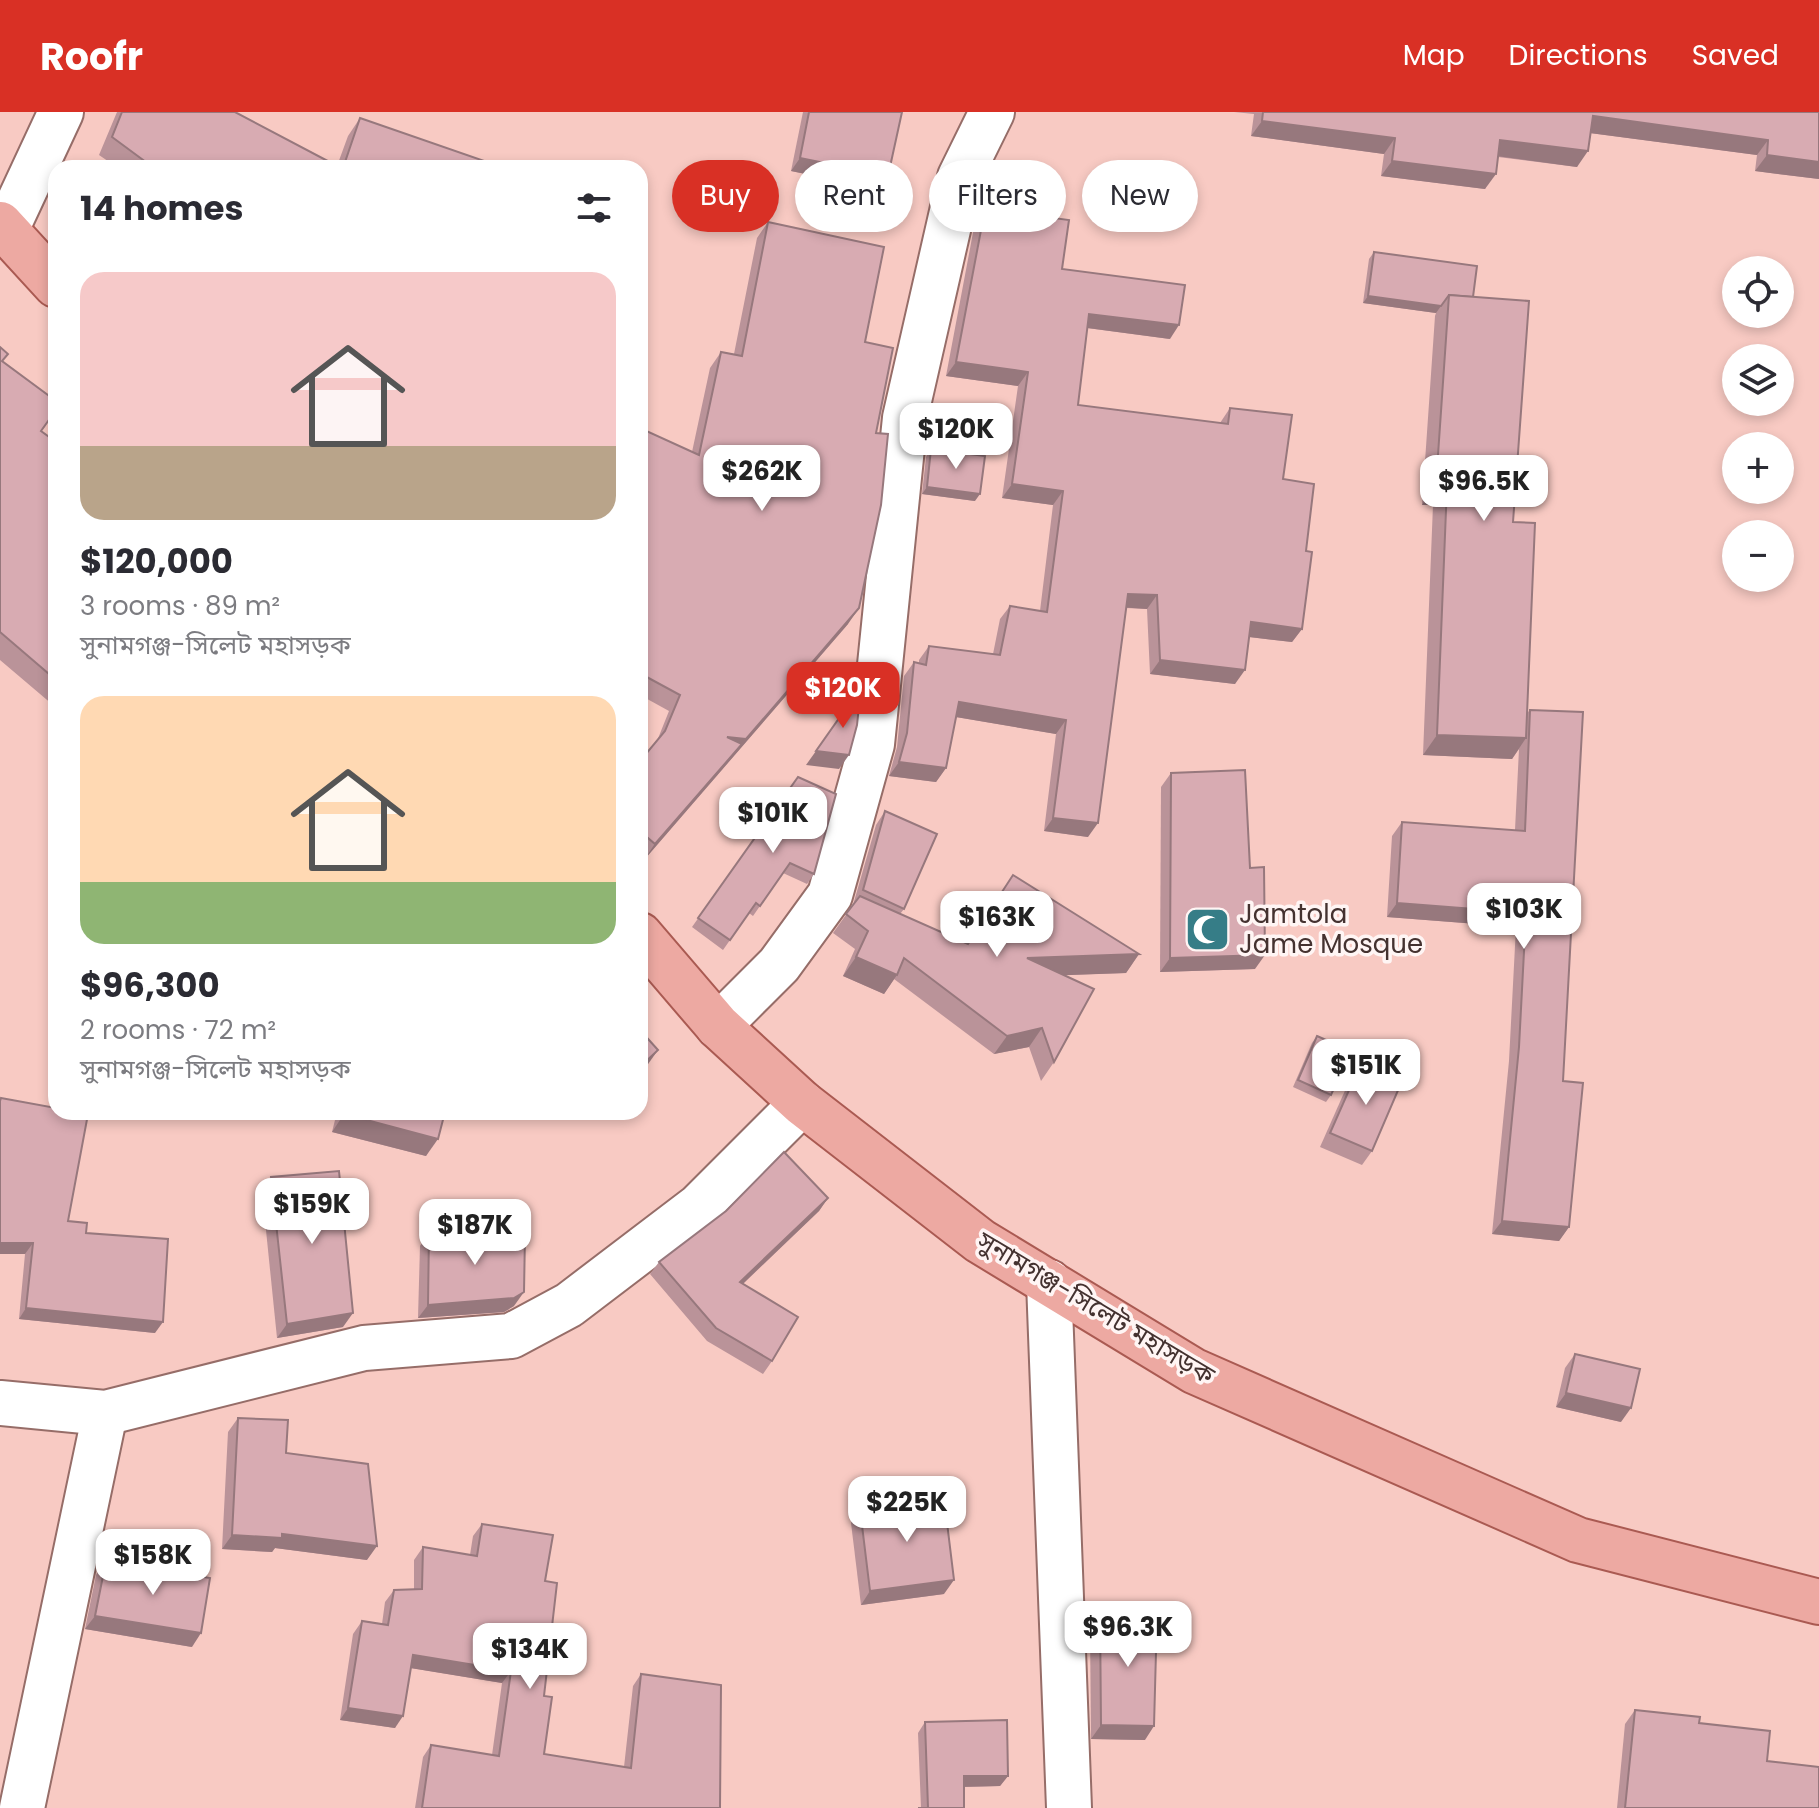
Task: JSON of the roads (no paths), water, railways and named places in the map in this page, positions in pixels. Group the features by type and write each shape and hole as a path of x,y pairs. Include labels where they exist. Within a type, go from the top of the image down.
{"main road":[{"path":"3,227 48,276"},
{"name":"সুনামগঞ্জ-সিলেট মহাসড়ক","path":"648,944 718,1026 802,1103 980,1241 1194,1371 1578,1540 1819,1602"}],"street":[{"path":"3,227 61,112"},
{"path":"718,1026 779,965 830,895 872,744 905,418 960,177 992,112"},
{"path":"0,1403 105,1413 364,1348 511,1336 569,1305 699,1206 802,1103"},
{"path":"1049,1282 1069,1808"},
{"path":"22,1808 105,1413"}],"place":[{"name":"Jamtola Jame Mosque","path":"1208,929"}]}
